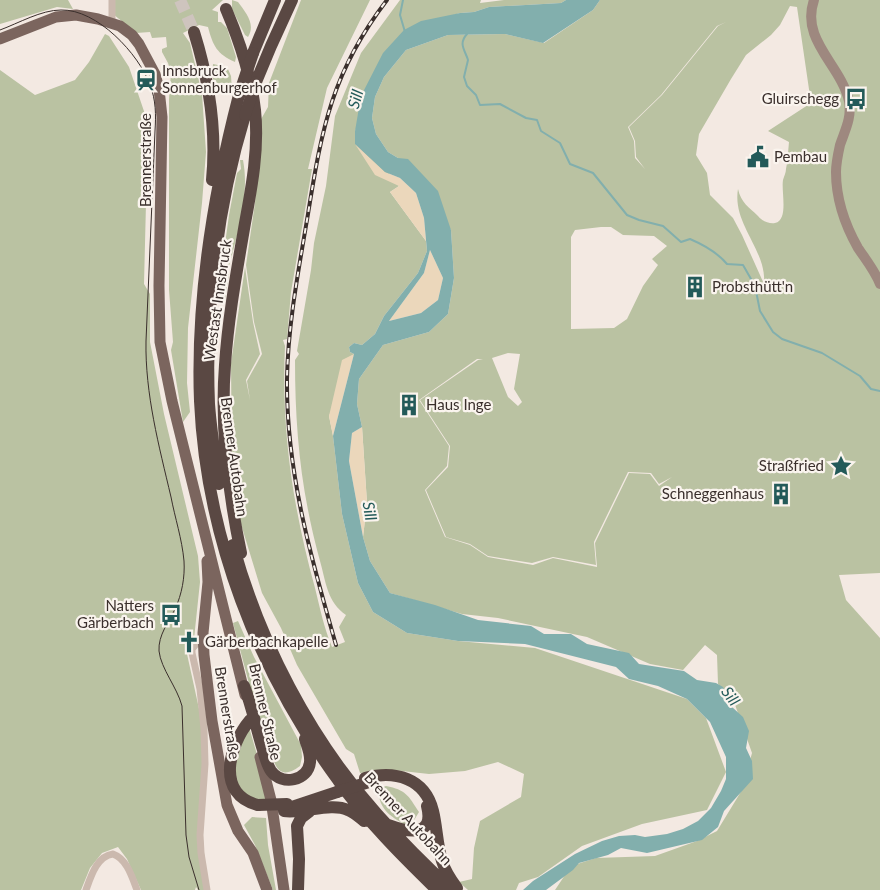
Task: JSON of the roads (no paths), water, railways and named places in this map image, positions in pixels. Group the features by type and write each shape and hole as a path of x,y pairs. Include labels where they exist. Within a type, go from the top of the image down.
{"highway":[{"name":"Brenner Autobahn","path":"275,0 253,53 239,95 216,196 206,264 200,334 200,402 211,489 231,570 242,603 276,680 300,722 339,782 440,883 452,890"},
{"name":"Brenner Autobahn","path":"292,0 256,82 232,163 218,240 209,338 212,430 219,484 231,537 250,598 274,654 310,722 383,828"},
{"name":"Westast Innsbruck","path":"226,9 243,54 251,84 255,112 253,180 233,296 225,366 224,400 224,431 230,494 250,598"},
{"name":"Westast Innsbruck","path":"194,32 208,84 213,139 213,167 206,264"},
{"path":"244,686 269,767 274,775 284,780 300,777 306,772 310,764 309,751 300,722"},
{"path":"250,720 236,741 230,761 230,772 234,787 240,796 257,808"},
{"path":"288,808 384,774 398,775 409,779 421,788 432,806 440,853 440,883 459,890"},
{"path":"224,784 237,804 242,807 288,808 310,811 343,808 383,828 409,832 419,830 425,825 428,819 426,805 419,793 404,782 390,779 367,780"},
{"path":"298,890 297,826 301,818 310,811"}],"main road":[{"path":"814,0 811,9 812,30 821,50 841,81 850,104 850,115 840,145 837,165 840,205 851,236 880,284"},
{"name":"Brennerstraße","path":"0,39 61,16 112,19 146,57 157,82 162,111 160,265 170,368 181,433 205,534"},
{"path":"204,616 208,582 205,534"},
{"name":"Brenner Straße","path":"205,534 271,800 284,890"},
{"path":"204,616 207,611 214,608 221,609 226,613"},
{"name":"Brennerstraße","path":"204,616 204,642 210,703 224,784"},
{"path":"224,784 226,805 231,818 253,853 267,890"}],"street":[{"path":"112,2 112,19"},
{"path":"204,642 197,643 192,649 192,653 200,689 204,729 205,764 200,844 207,890"},
{"path":"86,890 100,860 109,854 118,855 126,864 137,890"}],"water":[{"path":"566,0 600,0 593,10 543,43 505,34 448,35 406,50 384,77 375,97 372,118 376,134 388,152 398,158 408,159 438,191 451,230 454,278 448,314 429,332 383,345 359,379 357,404 362,427 352,433 349,461 363,537 370,561 390,593 435,605 478,620 531,626 544,634 571,634 587,644 629,653 639,664 684,671 697,680 716,683 723,687 732,707 743,717 749,731 746,748 752,761 753,779 724,811 718,827 702,840 647,853 621,848 608,855 579,863 573,870 546,890 523,890 533,881 575,854 602,841 619,836 635,835 645,837 667,834 683,829 698,821 711,808 721,791 726,779 726,757 710,722 687,699 658,686 629,679 616,667 525,644 458,641 407,633 373,612 358,583 342,514 333,436 354,354 350,352 349,347 354,343 362,345 375,334 384,316 418,273 427,251 424,218 416,193 400,178 385,172 355,144 355,131 361,96 383,53 404,30 421,21 474,12 489,7 561,3","holes":["430,250 443,278 438,300 421,313 389,321 424,273"]}],"waterway":[{"path":"403,0 400,15 405,32"},
{"path":"467,34 463,41 468,60 464,77 467,86 476,95 480,105 500,104 526,118 537,120 541,131 560,143 570,164 593,173 627,215 663,226 681,242 690,239 715,252 727,264 743,265 755,286 760,311 773,332 782,339 822,353 860,376 871,389 880,391"}],"tunnel":[{"path":"180,0 194,32"}],"tram line":[{"path":"0,30 38,14 53,11 75,12 89,17 115,36 137,60 150,85 153,96 155,119 146,361 150,400 180,537 184,567 180,597 162,634 159,651 160,658 182,706 186,835 189,857 199,890"}],"railway":[{"path":"336,645 309,547 295,481 288,413 289,337 313,183 332,101 353,52 368,26 387,0"}],"place":[{"name":"Innsbruck Sonnenburgerhof","path":"146,80"},
{"name":"Gluirschegg","path":"856,99"},
{"name":"Pembau","path":"758,157"},
{"name":"Probsthütt'n","path":"695,287"},
{"name":"Haus Inge","path":"409,405"},
{"name":"Straßfried","path":"841,466"},
{"name":"Schneggenhaus","path":"781,494"},
{"name":"Natters Gärberbach","path":"171,615"},
{"name":"Gärberbachkapelle","path":"189,642"}],"water label":[{"name":"Sill","path":"355,99"},
{"name":"Sill","path":"370,511"},
{"name":"Sill","path":"731,696"}]}
